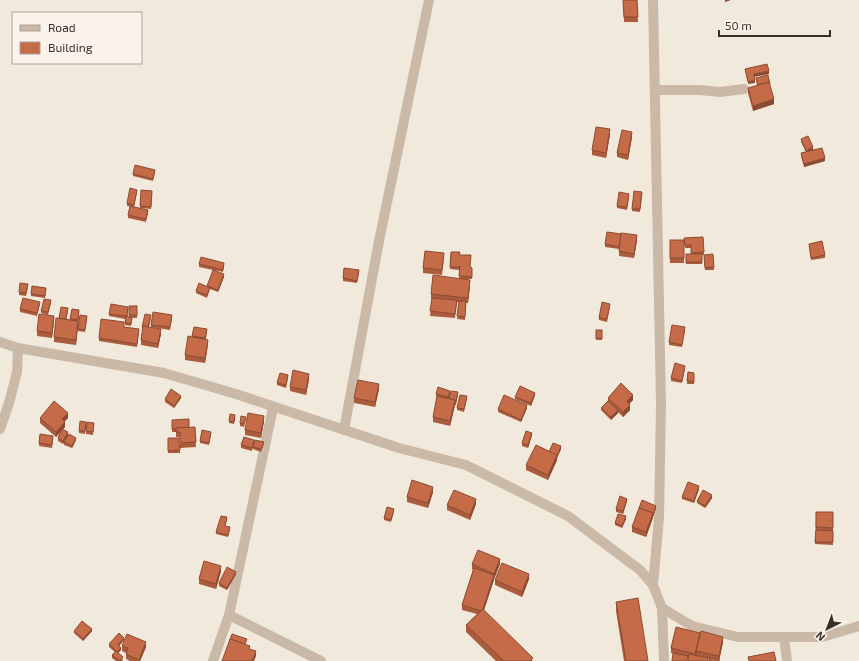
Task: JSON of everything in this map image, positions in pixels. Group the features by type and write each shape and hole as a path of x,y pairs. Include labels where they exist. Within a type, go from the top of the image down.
{"street":[{"path":"344,430 379,242 428,0"},
{"path":"653,0 661,404 659,518 653,585"},
{"path":"655,90 700,90 720,92 744,89"},
{"path":"0,342 18,348 164,373 236,394 273,408 399,448 466,464 568,516 640,570 653,585 662,608 664,661"},
{"path":"0,429 17,372 18,348"},
{"path":"213,661 229,615 241,566 273,408"},
{"path":"662,608 692,626 738,638 822,638 859,626"},
{"path":"229,615 321,661"},
{"path":"784,638 787,661"}],"building":[{"path":"623,0 637,0 638,17 624,17"},
{"path":"767,64 769,71 754,74 755,80 748,82 745,69"},
{"path":"768,75 770,84 769,82 758,85 756,78"},
{"path":"769,82 774,99 753,106 748,88"},
{"path":"596,127 610,129 606,153 592,150"},
{"path":"622,130 632,132 628,155 617,153"},
{"path":"808,136 813,147 806,151 801,139"},
{"path":"822,148 825,158 804,164 801,153"},
{"path":"135,165 155,170 153,179 133,174"},
{"path":"130,188 137,190 134,205 127,203"},
{"path":"141,190 152,191 151,207 140,206"},
{"path":"634,191 642,192 640,209 632,209"},
{"path":"619,192 629,194 627,207 617,206"},
{"path":"130,206 148,210 146,219 128,215"},
{"path":"607,232 621,234 619,247 605,244"},
{"path":"621,233 637,235 634,254 619,251"},
{"path":"703,237 704,252 691,253 691,245 685,245 684,238"},
{"path":"670,240 684,240 684,258 670,258"},
{"path":"822,241 825,255 811,258 809,244"},
{"path":"425,251 444,253 442,270 423,268"},
{"path":"451,252 460,252 459,255 471,255 470,267 472,268 472,277 459,276 460,266 450,267"},
{"path":"686,254 702,254 702,262 686,262"},
{"path":"713,254 714,267 705,268 704,255"},
{"path":"201,257 224,263 223,270 199,264"},
{"path":"344,268 359,270 357,281 343,278"},
{"path":"213,270 224,274 218,290 207,286"},
{"path":"433,275 470,280 468,298 431,294"},
{"path":"20,283 28,284 26,293 19,292"},
{"path":"199,283 210,288 207,295 196,291"},
{"path":"32,286 46,288 45,296 31,294"},
{"path":"23,298 40,302 37,313 20,309"},
{"path":"432,298 457,300 455,314 430,311"},
{"path":"44,299 51,300 48,312 41,311"},
{"path":"459,301 466,301 465,317 457,316"},
{"path":"602,302 610,304 607,319 599,318"},
{"path":"111,304 128,307 127,316 109,314"},
{"path":"129,306 137,306 137,315 129,315"},
{"path":"61,307 68,308 66,319 59,318"},
{"path":"72,309 79,310 78,320 70,319"},
{"path":"153,312 172,315 170,327 151,325"},
{"path":"39,314 54,316 52,333 37,331"},
{"path":"145,314 151,315 148,327 142,327"},
{"path":"80,315 87,316 85,330 78,329"},
{"path":"126,316 132,318 131,324 125,323"},
{"path":"56,318 78,321 76,340 54,337"},
{"path":"101,319 124,322 124,327 139,329 137,344 99,338"},
{"path":"672,325 685,327 682,345 669,342"},
{"path":"143,326 161,329 158,344 141,340"},
{"path":"194,327 207,329 205,338 192,336"},
{"path":"596,330 602,330 602,338 596,338"},
{"path":"188,336 208,340 205,358 185,355"},
{"path":"675,363 685,366 682,381 671,378"},
{"path":"293,370 309,374 306,390 290,387"},
{"path":"688,372 694,373 694,382 687,381"},
{"path":"280,373 288,375 286,385 277,383"},
{"path":"358,380 379,384 375,402 354,398"},
{"path":"621,383 633,395 627,401 630,405 623,412 608,398"},
{"path":"520,386 535,393 531,403 515,397"},
{"path":"438,387 450,391 448,397 436,394"},
{"path":"171,389 181,396 174,406 165,399"},
{"path":"451,391 458,392 456,402 455,400 449,399"},
{"path":"460,395 467,396 464,409 457,408"},
{"path":"504,395 527,405 521,420 498,409"},
{"path":"437,396 455,400 450,421 433,417"},
{"path":"54,401 68,413 62,419 65,422 56,432 40,418"},
{"path":"608,401 618,410 611,417 601,408"},
{"path":"248,413 264,416 261,433 245,430"},
{"path":"230,414 235,415 234,422 229,421"},
{"path":"241,416 246,417 244,424 240,423"},
{"path":"189,419 189,428 172,429 172,420"},
{"path":"80,421 86,422 85,431 79,431"},
{"path":"87,422 94,423 93,432 86,431"},
{"path":"195,427 196,442 180,443 180,432 176,432 176,428"},
{"path":"62,429 68,432 63,441 58,438"},
{"path":"202,430 211,432 209,443 200,441"},
{"path":"526,431 532,433 528,445 522,443"},
{"path":"40,434 53,436 52,445 39,443"},
{"path":"69,434 76,438 72,446 64,442"},
{"path":"244,437 254,440 252,448 241,445"},
{"path":"168,438 179,438 180,450 168,451"},
{"path":"255,440 264,442 261,449 253,447"},
{"path":"553,443 561,446 557,456 549,452"},
{"path":"536,445 557,455 548,475 526,465"},
{"path":"412,480 433,487 428,503 407,497"},
{"path":"688,482 699,486 694,501 682,497"},
{"path":"454,490 476,499 470,515 447,505"},
{"path":"703,490 712,495 705,506 697,501"},
{"path":"620,496 627,499 623,511 616,509"},
{"path":"642,500 656,506 653,515 653,513 639,508"},
{"path":"387,507 394,509 391,520 384,518"},
{"path":"639,508 653,513 646,532 632,527"},
{"path":"816,512 833,512 833,528 816,527"},
{"path":"618,514 626,516 622,526 615,523"},
{"path":"221,516 227,517 225,526 230,527 228,535 216,532"},
{"path":"816,530 833,531 833,542 815,542"},
{"path":"478,550 500,559 494,574 472,564"},
{"path":"204,561 221,566 216,584 199,579"},
{"path":"502,563 529,574 522,592 495,580"},
{"path":"227,567 236,572 227,588 219,583"},
{"path":"474,568 494,575 483,609 481,611 462,605"},
{"path":"638,598 648,661 626,661 616,602"},
{"path":"483,609 533,658 530,661 504,661 466,625"},
{"path":"82,621 92,629 83,639 74,631"},
{"path":"676,627 700,633 695,654 671,648"},
{"path":"701,631 723,637 719,656 696,651"},
{"path":"119,633 124,638 118,645 121,648 117,652 109,644"},
{"path":"127,634 146,642 139,660 126,654 128,648 122,646"},
{"path":"232,634 247,639 245,644 230,639"},
{"path":"230,639 250,646 249,649 256,651 252,661 222,661"},
{"path":"116,651 123,657 120,661 112,655"},
{"path":"774,652 776,661 749,661 748,657"},
{"path":"673,653 688,656 687,661 672,661"},
{"path":"689,654 708,658 708,661 688,661"},
{"path":"710,658 719,659 719,661 709,661"}]}
